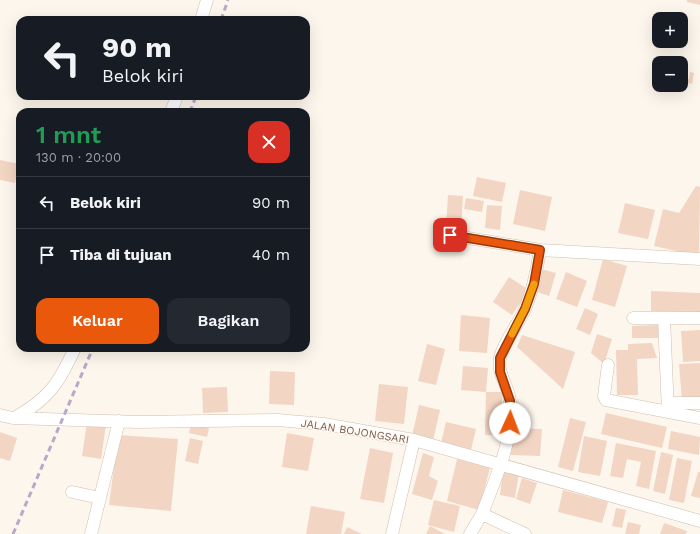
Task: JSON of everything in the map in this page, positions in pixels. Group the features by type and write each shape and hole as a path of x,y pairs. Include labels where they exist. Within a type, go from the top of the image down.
{"street":[{"path":"202,16 207,0"},
{"path":"450,235 540,250 700,259"},
{"path":"470,534 482,514 501,464 510,411 508,391 500,372 500,358 525,309 534,284 540,250"},
{"path":"633,318 700,318"},
{"path":"664,318 668,408"},
{"path":"13,418 32,408 44,399 56,385 73,352"},
{"path":"608,365 605,399 668,408 700,418"},
{"path":"668,408 700,403"},
{"name":"JALAN BOJONGSARI","path":"0,415 13,418 118,421 277,420 324,424 414,440 700,521"},
{"path":"91,534 118,421"},
{"path":"392,534 414,440"},
{"path":"72,492 100,498"},
{"path":"482,514 525,534"}],"building":[{"path":"687,0 700,0 700,5 687,2"},
{"path":"690,72 694,73 692,84 688,83"},
{"path":"0,160 16,163 15,183 0,180"},
{"path":"477,177 506,183 502,202 473,196"},
{"path":"696,186 700,187 699,256 654,246 663,209 679,213"},
{"path":"520,190 552,197 545,231 513,224"},
{"path":"448,195 463,196 461,229 446,228"},
{"path":"466,198 484,201 482,212 464,209"},
{"path":"625,203 655,210 648,239 618,233"},
{"path":"487,205 502,206 500,230 485,228"},
{"path":"603,259 627,266 615,307 592,300"},
{"path":"541,269 556,273 549,296 534,291"},
{"path":"566,272 587,281 577,307 556,299"},
{"path":"509,277 529,290 512,315 493,302"},
{"path":"651,291 700,293 700,312 651,311"},
{"path":"585,308 598,314 590,335 576,329"},
{"path":"461,315 490,318 487,353 459,351"},
{"path":"658,325 658,338 632,338 632,326"},
{"path":"700,330 700,361 683,362 681,331"},
{"path":"597,334 612,339 604,364 591,353"},
{"path":"522,335 575,352 563,389 517,347"},
{"path":"652,343 657,358 637,359 638,395 617,395 616,350 628,350 628,344"},
{"path":"427,344 445,349 436,385 418,381"},
{"path":"700,363 700,400 682,401 679,364"},
{"path":"463,366 488,368 486,392 461,390"},
{"path":"270,371 295,372 294,405 269,404"},
{"path":"379,384 408,387 404,424 375,421"},
{"path":"227,387 228,412 203,413 202,388"},
{"path":"486,392 502,392 502,435 485,435"},
{"path":"419,405 440,410 433,441 412,436"},
{"path":"606,413 667,427 662,448 601,434"},
{"path":"570,418 586,422 573,471 558,467"},
{"path":"87,422 106,425 101,459 82,456"},
{"path":"446,422 476,429 471,450 441,443"},
{"path":"191,424 209,428 207,437 189,433"},
{"path":"512,428 542,429 540,456 511,455"},
{"path":"671,431 700,437 699,455 668,449"},
{"path":"0,432 17,438 10,461 0,458"},
{"path":"287,433 314,438 308,471 282,467"},
{"path":"118,435 178,439 171,511 109,505"},
{"path":"584,436 607,441 600,476 578,472"},
{"path":"190,438 203,441 198,464 185,461"},
{"path":"616,443 656,451 649,489 636,486 641,462 627,459 623,478 610,476"},
{"path":"370,448 393,453 384,503 360,499"},
{"path":"661,452 673,455 665,494 653,491"},
{"path":"423,453 434,457 429,476 438,481 432,500 412,494"},
{"path":"677,458 692,461 684,503 669,500"},
{"path":"457,459 490,468 479,510 447,501"},
{"path":"503,470 519,473 515,498 500,495"},
{"path":"698,472 700,472 700,498 691,496"},
{"path":"522,478 537,483 530,504 516,499"},
{"path":"563,490 608,502 602,523 558,512"},
{"path":"434,500 460,506 454,532 428,525"},
{"path":"311,506 345,512 341,534 306,534"},
{"path":"616,508 626,510 622,528 612,526"},
{"path":"628,522 641,525 639,534 625,534"},
{"path":"664,523 687,531 686,534 660,534"},
{"path":"430,526 445,534 426,534"},
{"path":"347,527 362,534 344,534"}],"railway":[{"path":"222,16 228,0"},
{"path":"192,108 194,100"},
{"path":"13,534 91,352"}],"slow traffic":[{"path":"512,334 525,309 534,284"}],"route":[{"path":"450,235 540,250 534,284 525,309 500,358 500,372 508,391 510,401 510,423"}]}
